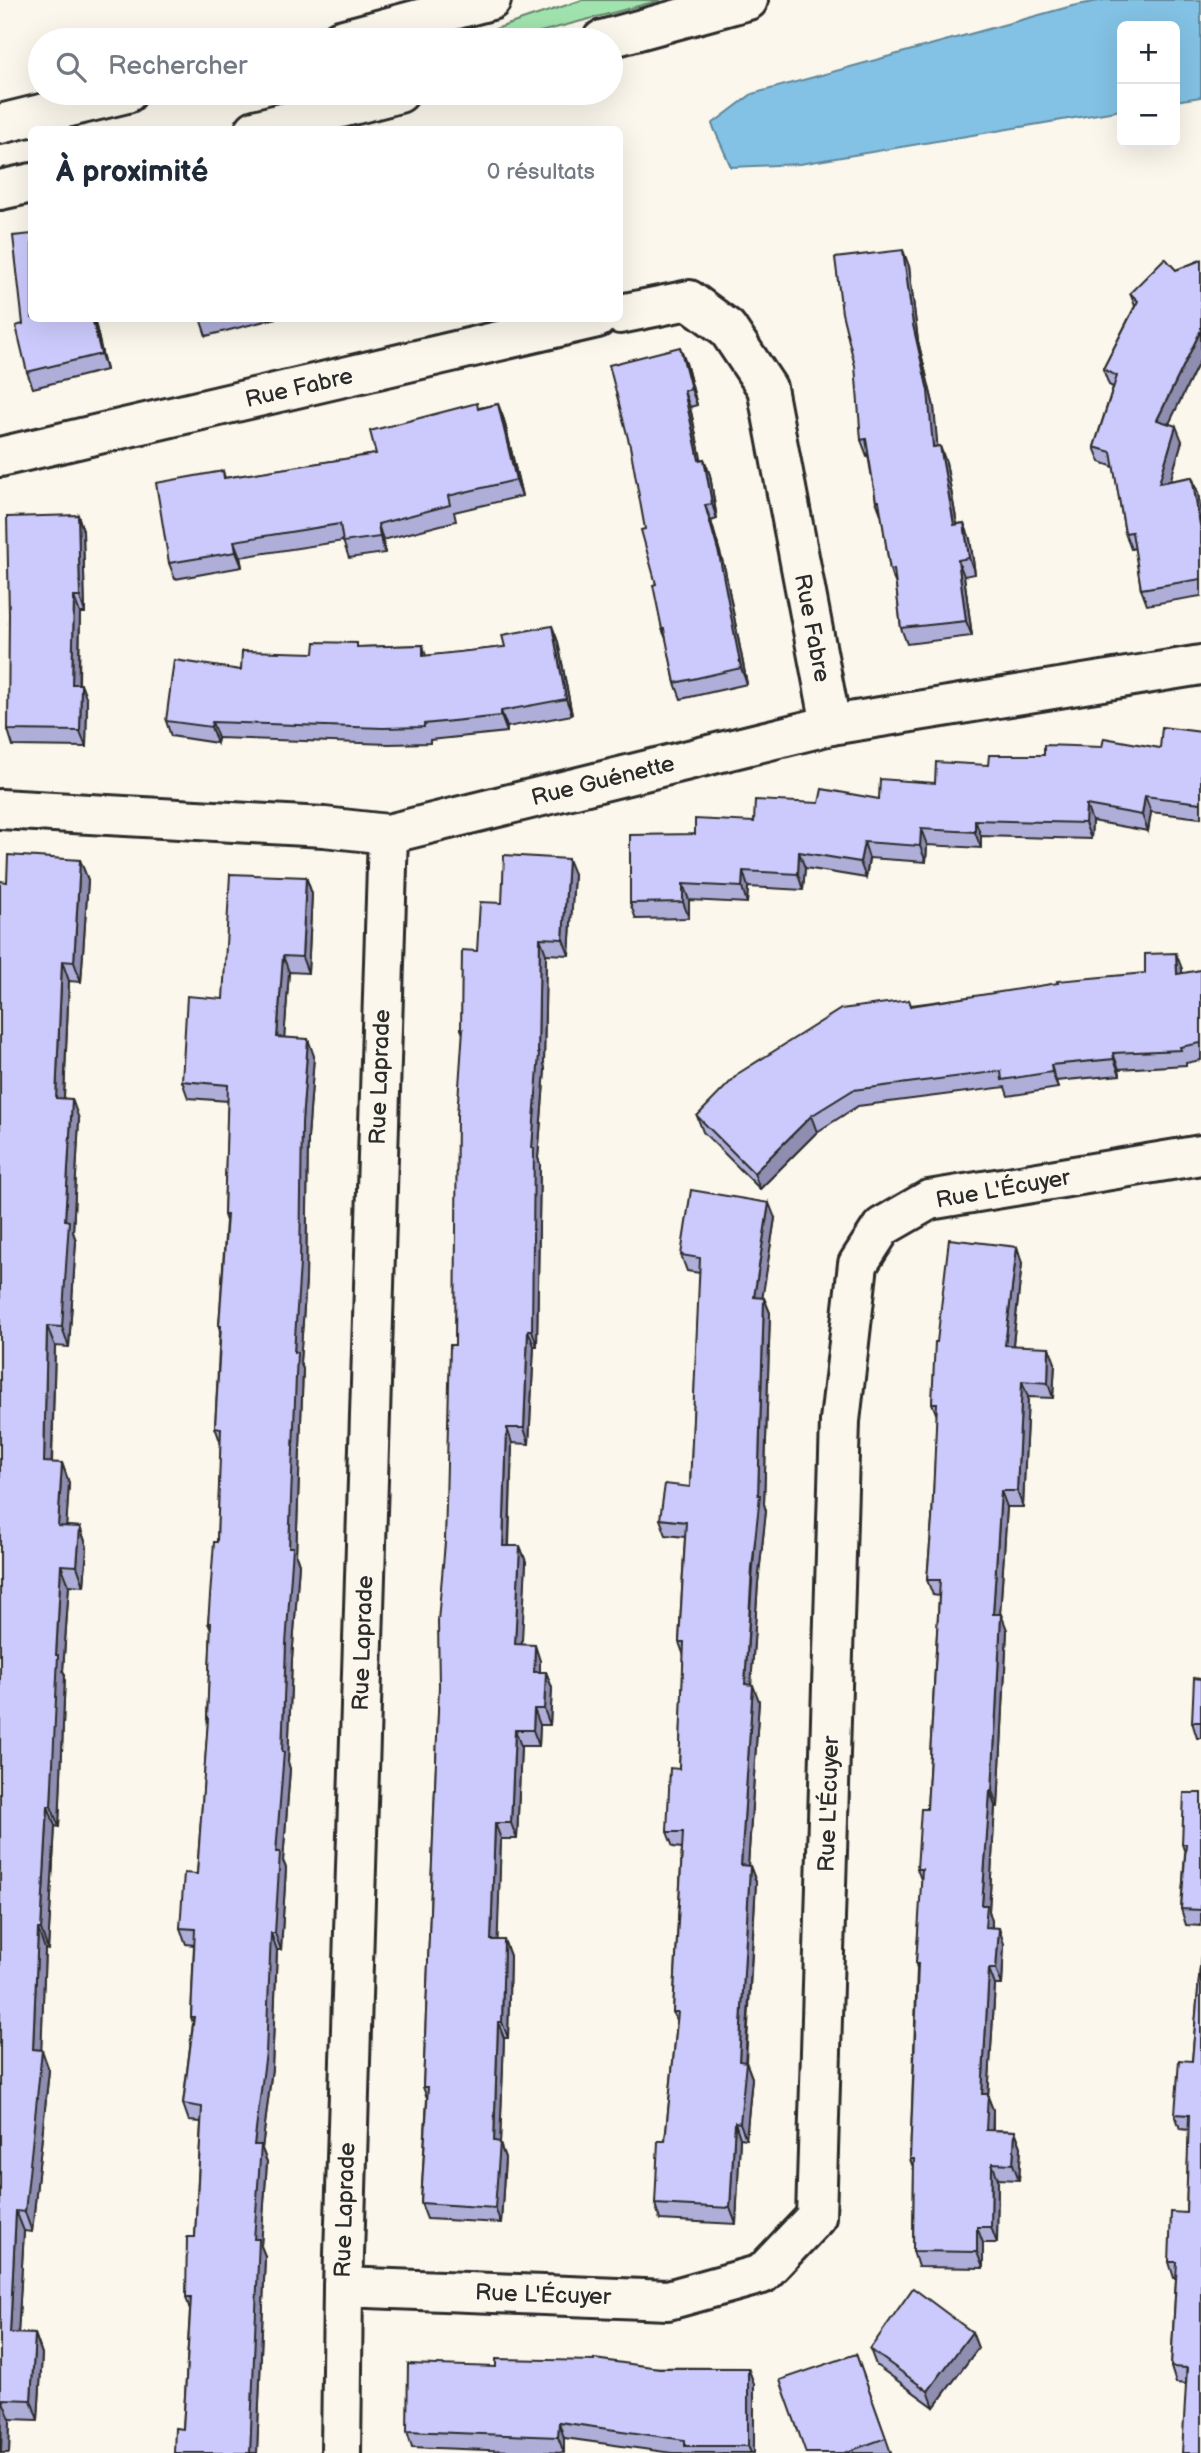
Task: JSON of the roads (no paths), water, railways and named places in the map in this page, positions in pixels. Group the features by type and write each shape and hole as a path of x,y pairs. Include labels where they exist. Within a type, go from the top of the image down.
{"street":[{"path":"385,28 491,0"},
{"path":"623,34 748,0"},
{"path":"0,124 78,105"},
{"path":"271,126 352,105"},
{"path":"0,190 28,184"},
{"name":"Rue Fabre","path":"623,313 689,300 727,328 767,388 831,725"},
{"name":"Rue Fabre","path":"0,457 580,322"},
{"name":"Rue Guénette","path":"0,809 324,827 388,834 831,725 1201,665"},
{"name":"Rue Laprade","path":"341,2453 343,2287 388,834"},
{"name":"Rue L'Écuyer","path":"343,2287 668,2300 762,2274 816,2217 840,1421 858,1264 882,1227 929,1200 1201,1155"}],"water":[{"path":"1104,0 1201,0 1201,97 1180,100 1180,21 1117,21 1117,111 800,164 731,167 712,124 752,94 1072,6"}]}
